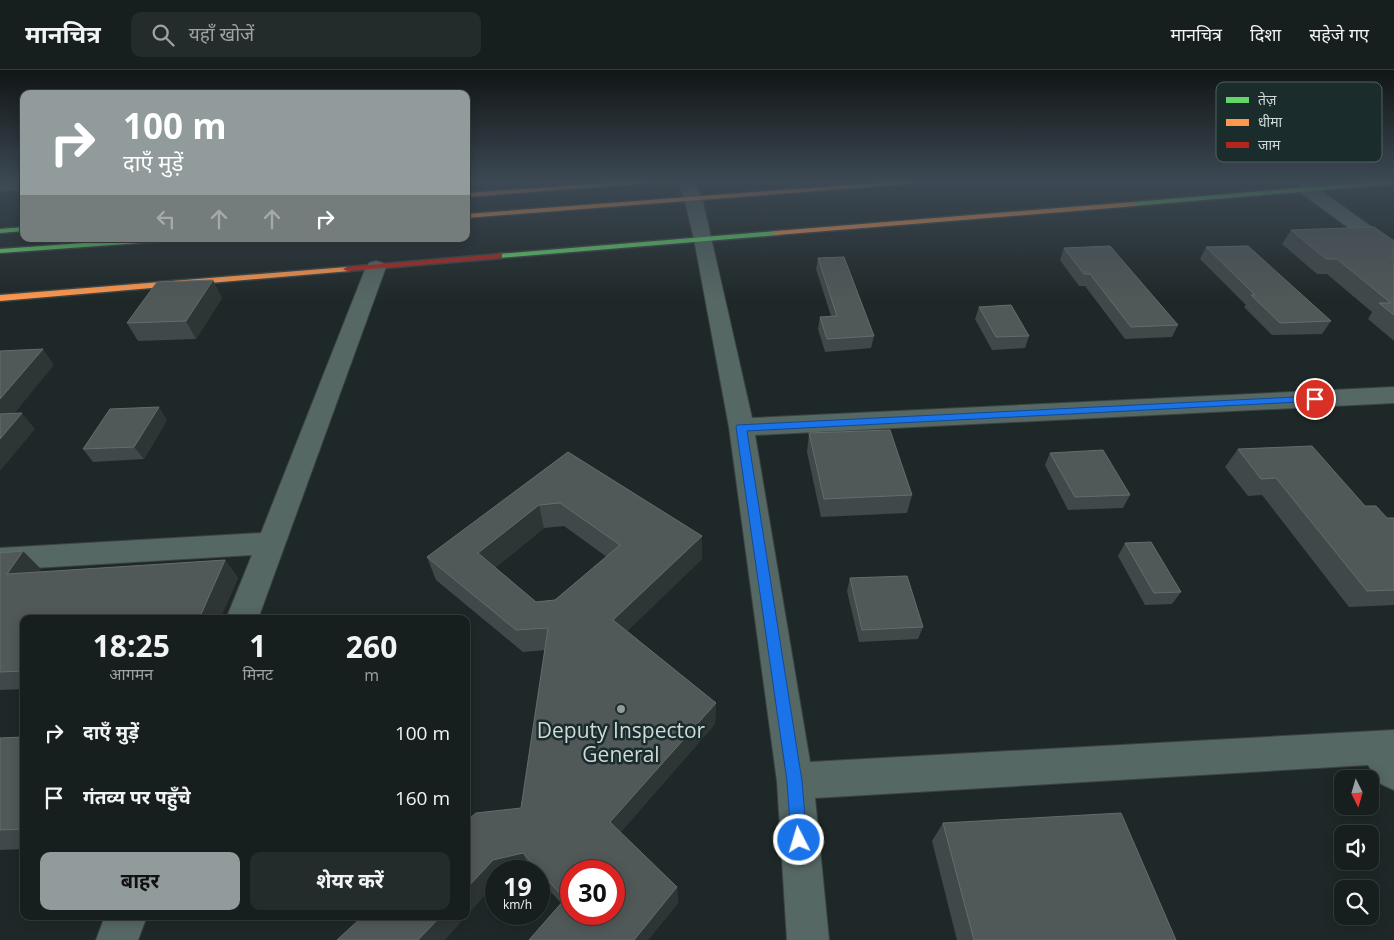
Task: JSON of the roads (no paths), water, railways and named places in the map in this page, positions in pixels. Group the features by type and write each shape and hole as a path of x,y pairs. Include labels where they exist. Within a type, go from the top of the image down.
{"street":[{"path":"698,221 741,427 794,781 808,940"},
{"path":"0,298 925,221"},
{"path":"1351,221 1394,252"},
{"path":"0,231 20,229"},
{"path":"0,251 126,242"},
{"path":"244,615 376,267"},
{"path":"741,427 1394,395"},
{"path":"0,559 272,543"},
{"path":"794,781 1388,756"},
{"path":"117,940 124,920"}],"place":[{"name":"Deputy Inspector General","path":"621,709"}]}
